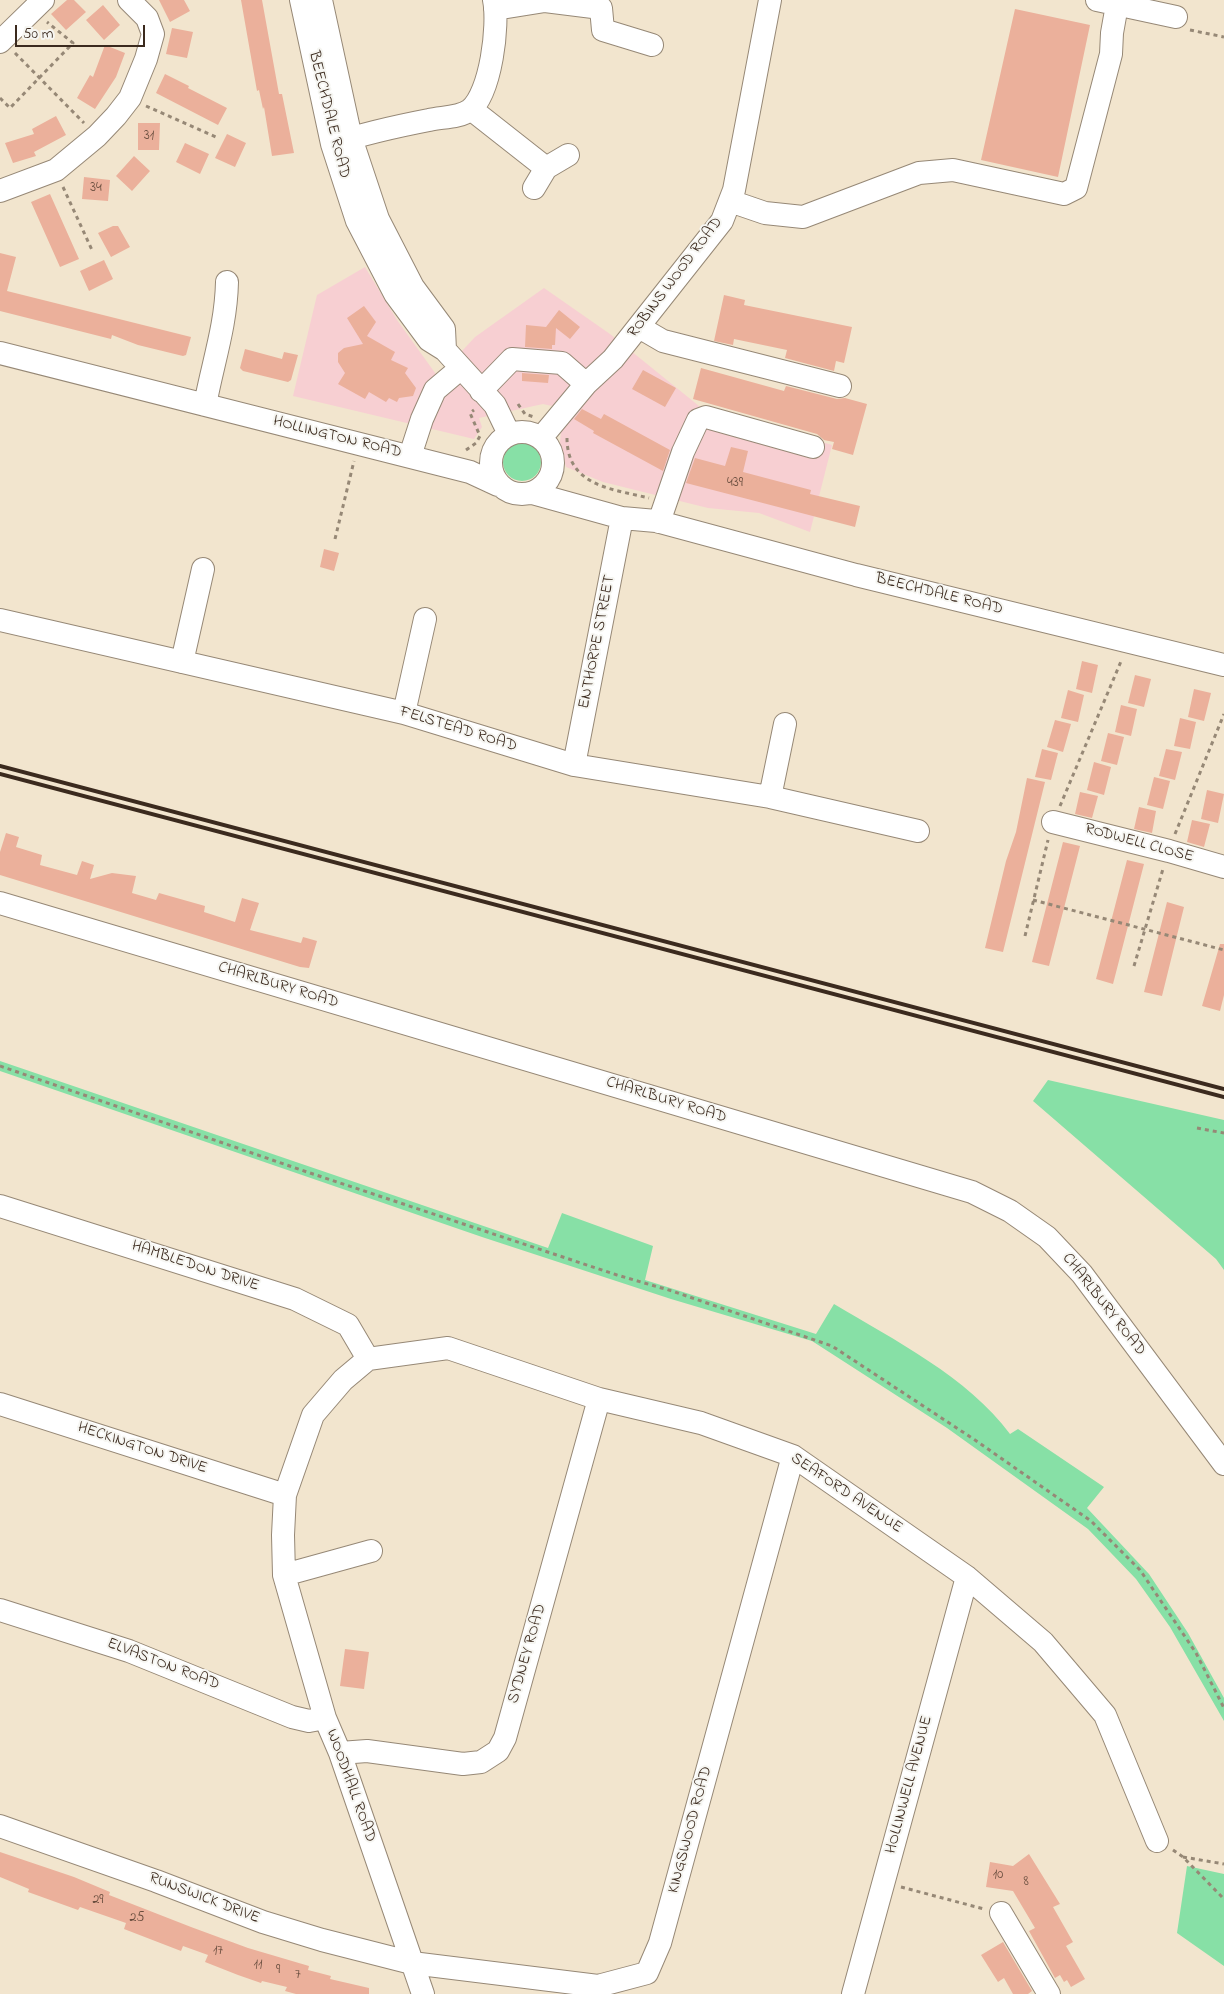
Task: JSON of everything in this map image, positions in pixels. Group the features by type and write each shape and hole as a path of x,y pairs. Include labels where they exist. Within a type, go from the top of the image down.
{"street":[{"path":"0,191 56,170 97,136 130,98 146,59 153,34 147,18 129,0"},
{"name":"BEECHDALE ROAD","path":"301,0 341,141 378,219 414,286 444,329 445,350 481,392 495,405 510,434"},
{"name":"BEECHDALE ROAD","path":"321,0 341,141"},
{"name":"ROBINS WOOD ROAD","path":"541,438 586,384 613,359 722,221 736,183 770,0"},
{"path":"341,141 456,116 471,109 478,100 491,62 496,30 494,4 545,1 602,13 652,45"},
{"path":"730,201 765,213 803,217 919,173 954,170 1064,194 1076,188 1111,54 1112,33 1107,2 1176,17"},
{"path":"1,40 38,5"},
{"path":"471,109 546,168"},
{"path":"534,188 546,168 568,155"},
{"path":"205,405 220,345 217,309 227,282"},
{"path":"639,327 663,341 840,386"},
{"name":"HOLLINGTON ROAD","path":"0,353 486,475"},
{"path":"481,392 512,359 562,363 586,384"},
{"path":"410,456 422,418 435,390 461,368"},
{"path":"659,515 691,430 698,420 706,417 813,447"},
{"path":"532,493 543,487 550,476 553,460 547,444 541,438 526,432 510,434 501,438 492,452 486,475 514,494 532,493 622,518"},
{"name":"BEECHDALE ROAD","path":"550,476 564,489 659,515 856,575 1224,665"},
{"name":"BEECHDALE ROAD","path":"622,518 659,515"},
{"name":"ENTHORPE STREET","path":"574,765 622,518"},
{"path":"182,662 203,569"},
{"path":"404,713 425,619"},
{"name":"FELSTEAD ROAD","path":"0,620 404,713 574,765 770,797 918,831"},
{"path":"770,797 785,724"},
{"name":"RODWELL CLOSE","path":"1053,822 1224,867"},
{"name":"CHARLBURY ROAD","path":"0,903 972,1192 1010,1211 1047,1237 1082,1274 1224,1464"},
{"name":"HAMBLEDON DRIVE","path":"0,1206 295,1299 348,1325 368,1359"},
{"name":"SEAFORD AVENUE","path":"368,1359 448,1348 600,1399 701,1423 793,1456 967,1577 1043,1642 1105,1715 1157,1841"},
{"name":"WOODHALL ROAD","path":"368,1359 343,1380 313,1415 285,1495 284,1575 325,1718 340,1753 423,1994"},
{"name":"SYDNEY ROAD","path":"340,1753 367,1751 463,1764 481,1762 498,1750 505,1738 600,1399"},
{"name":"HECKINGTON DRIVE","path":"0,1404 285,1495"},
{"name":"KINGSWOOD ROAD","path":"412,1963 598,1986 647,1973 660,1944 793,1456"},
{"path":"284,1575 371,1551"},
{"name":"HOLLINWELL AVENUE","path":"853,1994 967,1577"},
{"name":"ELVASTON ROAD","path":"0,1610 129,1651 292,1717 309,1721 325,1718"},
{"name":"RUNSWICK DRIVE","path":"0,1826 156,1880 262,1922 322,1940 412,1963"},
{"path":"1002,1913 1049,1994"}],"path":[{"path":"0,98 10,108 38,76 73,42 38,5"},
{"path":"1176,17 1175,27 1224,37"},
{"path":"1,40 97,136"},
{"path":"130,98 216,137"},
{"path":"56,170 92,250"},
{"path":"513,397 524,414 533,417 540,416"},
{"path":"460,449 467,451 476,443 480,436 470,413"},
{"path":"567,431 567,445 571,460 589,482 607,488 659,515"},
{"path":"335,538 354,461"},
{"path":"1025,936 1053,822 1122,658"},
{"path":"1033,900 1224,950"},
{"path":"0,1066 316,1176 617,1275 672,1291 832,1346 976,1440 1092,1521 1140,1570 1196,1653 1224,1708"},
{"path":"1197,1128 1224,1133"},
{"path":"1157,1841 1183,1857 1224,1899"},
{"path":"1183,1857 1224,1864"},
{"path":"883,1882 1002,1913"}],"shaded area":[{"path":"365,267 397,320 438,377 475,337 544,288 610,334 699,406 832,445 810,532 759,513 708,508 603,482 566,467 560,443 564,393 552,406 543,404 479,418 482,427 474,439 293,396 317,295"}],"green space":[{"path":"522,443 535,449 541,462 535,475 522,481 509,475 503,462 509,449"},
{"path":"0,1061 548,1248 562,1213 653,1246 645,1280 816,1334 834,1304 905,1346 952,1377 993,1414 1010,1434 1018,1429 1104,1487 1087,1508 1149,1574 1188,1633 1224,1698 1224,1721 1170,1627 1136,1579 1088,1529 947,1428 812,1341 671,1299 482,1237 0,1071"},
{"path":"1048,1080 1224,1120 1224,1270 1216,1259 1033,1101"},
{"path":"1187,1866 1224,1874 1224,1966 1177,1933"}],"building":[{"path":"67,0 74,0 86,12 66,30 51,14"},
{"path":"159,0 184,0 190,11 170,22"},
{"path":"241,0 262,0 279,94 282,94 294,153 272,156 264,107 263,109 259,90 257,91"},
{"path":"103,5 120,25 104,40 86,20"},
{"path":"1015,9 1090,25 1058,177 981,160"},
{"path":"172,28 193,32 187,58 166,54"},
{"path":"105,45 125,53 116,77 95,109 77,98 90,75 93,77"},
{"path":"165,74 227,108 218,125 156,93"},
{"path":"56,116 66,135 34,152 36,156 13,163 5,143 34,134 32,129"},
{"path":"138,123 160,123 159,150 138,150"},
{"path":"227,134 246,143 235,167 215,158"},
{"path":"185,143 209,154 200,174 176,162"},
{"path":"134,156 150,171 132,191 116,176"},
{"path":"84,177 110,180 108,201 82,199"},
{"path":"50,194 79,259 60,267 31,202"},
{"path":"113,226 118,226 130,247 111,257 98,233"},
{"path":"0,253 16,257 7,291 191,337 186,355 183,356 138,345 112,335 111,339 0,311"},
{"path":"104,260 113,279 89,291 80,271"},
{"path":"724,295 745,300 744,305 852,327 844,363 836,361 834,371 785,358 787,350 734,339 733,345 714,341"},
{"path":"364,306 376,322 367,336 395,352 391,360 408,368 405,373 416,388 413,396 399,398 397,402 389,398 386,402 369,392 365,399 338,384 345,373 338,362 338,353 344,348 363,344 347,318"},
{"path":"559,310 580,327 570,339 556,328 555,345 552,345 552,349 525,347 526,325 546,327"},
{"path":"245,349 282,359 284,352 298,355 291,380 288,382 243,371 240,368"},
{"path":"701,368 784,391 786,386 837,399 845,398 867,404 853,455 832,449 834,442 824,440 817,434 693,399"},
{"path":"643,370 676,388 665,407 632,389"},
{"path":"522,373 549,375 548,383 522,381"},
{"path":"582,409 601,419 604,414 670,450 663,471 593,433 594,431 574,419"},
{"path":"731,447 748,451 743,472 811,490 810,494 860,506 855,527 686,483 695,458 725,466"},
{"path":"324,549 339,553 334,571 320,567"},
{"path":"1082,661 1098,665 1092,693 1076,689"},
{"path":"1135,675 1151,679 1144,707 1128,703"},
{"path":"1194,689 1211,693 1204,721 1188,717"},
{"path":"1068,690 1084,695 1078,722 1061,718"},
{"path":"1121,705 1137,709 1131,736 1115,732"},
{"path":"1180,718 1196,722 1190,749 1174,746"},
{"path":"1055,720 1071,724 1063,752 1047,747"},
{"path":"1108,733 1124,737 1117,765 1101,761"},
{"path":"1042,749 1058,753 1051,780 1035,777"},
{"path":"1166,749 1182,752 1175,780 1159,776"},
{"path":"1094,762 1111,767 1104,795 1087,790"},
{"path":"1154,777 1170,781 1163,809 1147,805"},
{"path":"1027,778 1045,782 1003,952 985,948 1006,861 1016,832"},
{"path":"1207,790 1224,794 1218,823 1201,819"},
{"path":"1080,792 1098,796 1092,818 1075,814"},
{"path":"1139,807 1156,811 1152,833 1134,829"},
{"path":"1192,820 1210,824 1204,847 1187,842"},
{"path":"6,833 19,837 16,847 42,855 40,865 77,875 82,861 94,865 90,879 112,873 136,876 132,893 156,900 159,893 205,906 204,912 235,922 242,898 259,903 250,930 301,943 303,937 317,941 309,968 300,967 0,875 0,852"},
{"path":"1063,842 1080,846 1049,966 1032,962"},
{"path":"1127,860 1144,864 1113,984 1096,979"},
{"path":"1167,902 1184,907 1162,996 1144,992"},
{"path":"1220,944 1224,944 1224,995 1220,1011 1202,1006"},
{"path":"345,1649 369,1652 364,1689 340,1686"},
{"path":"0,1852 74,1877 110,1892 109,1895 191,1927 248,1948 309,1966 308,1970 331,1976 330,1979 369,1988 369,1994 296,1994 285,1991 287,1987 262,1981 261,1983 238,1975 205,1962 208,1955 183,1946 181,1951 124,1929 126,1923 80,1907 78,1910 28,1892 29,1889 0,1877"},
{"path":"1029,1854 1060,1904 1053,1907 1073,1942 1066,1946 1085,1979 1071,1987 1067,1980 1064,1982 1060,1975 1055,1978 1029,1931 1035,1928 1013,1891 986,1887 990,1862 1013,1866"},
{"path":"1003,1942 1032,1991 1028,1994 1013,1994 1004,1978 998,1982 981,1955"}],"railway":[{"path":"0,766 1224,1089"},
{"path":"0,774 1224,1097"}]}
